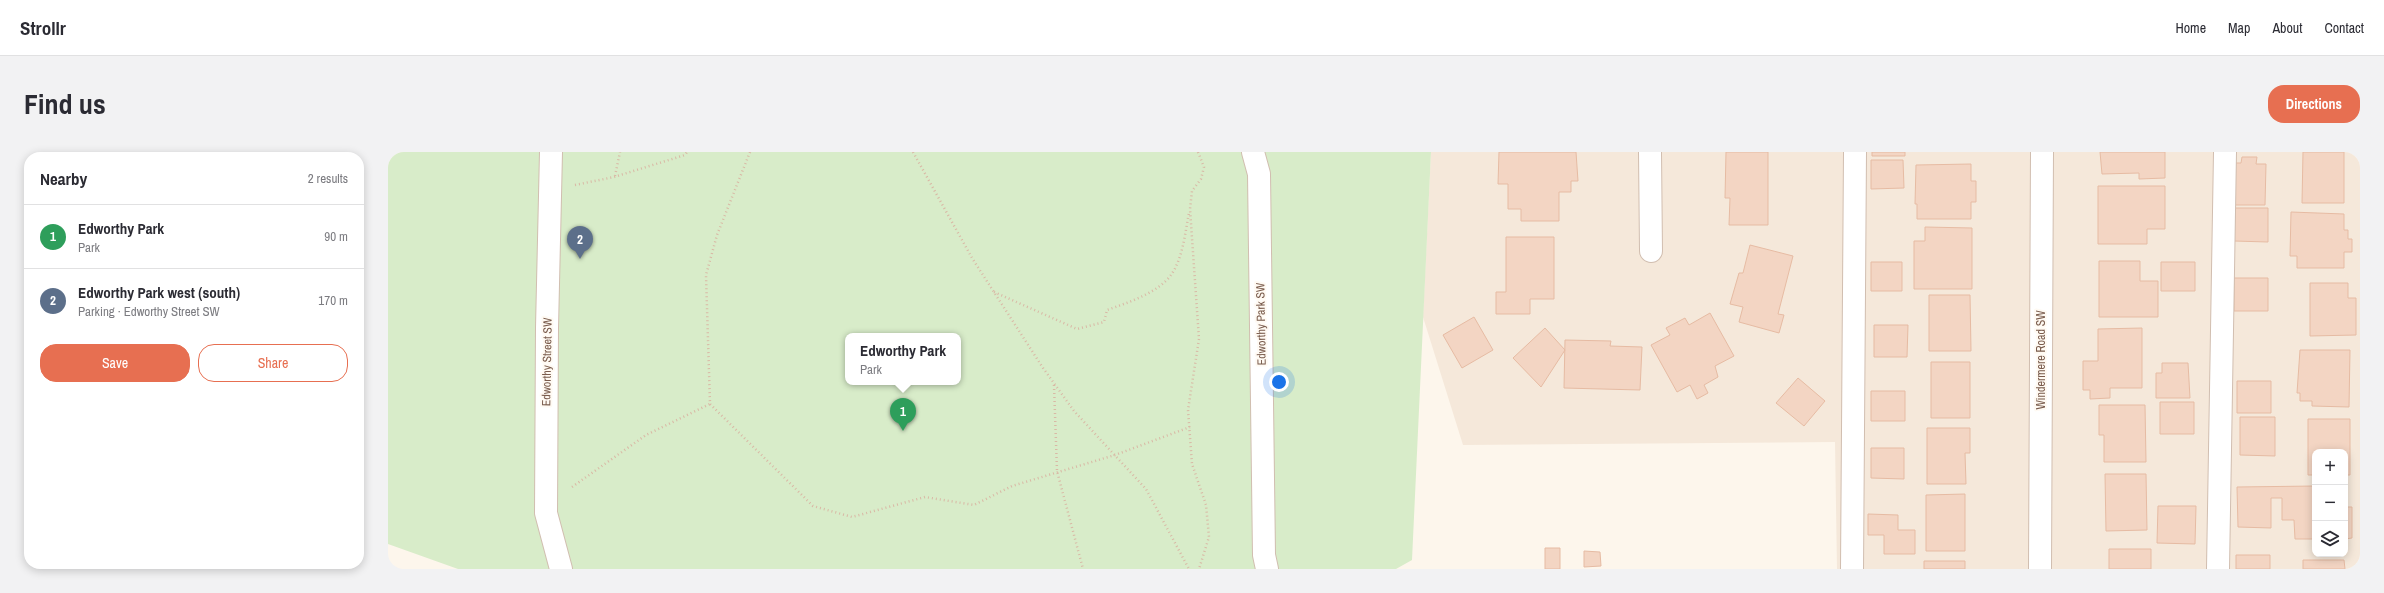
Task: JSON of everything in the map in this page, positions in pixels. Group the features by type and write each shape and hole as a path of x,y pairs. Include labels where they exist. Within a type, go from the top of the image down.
{"street":[{"name":"Edworthy Street SW","path":"551,152 546,513 561,569"},
{"name":"Edworthy Park SW","path":"1253,152 1258,174 1264,555 1267,569"},
{"path":"1650,152 1651,251"},
{"path":"1852,569 1855,152"},
{"name":"Windermere Road SW","path":"2040,569 2042,152"},
{"path":"2218,569 2225,152"}],"path":[{"path":"614,177 620,152"},
{"path":"550,190 614,177 687,152"},
{"path":"750,152 717,235 706,275 710,404 813,506 852,517 925,497 974,506 1012,486 1115,455 1190,427"},
{"path":"912,152 972,258 1054,384 1074,411 1146,489 1189,569"},
{"path":"994,292 1077,329 1104,322 1107,310 1140,299 1171,275 1181,252 1190,209 1192,191 1200,179 1204,167 1198,152"},
{"path":"1190,209 1199,339 1188,410 1192,464 1206,505 1209,537 1199,569"},
{"path":"1054,384 1058,471 1083,569"},
{"path":"546,513 577,482 646,436 710,404"}],"shaded area":[{"path":"1431,152 2360,152 2360,569 1837,569 1835,442 1463,445 1423,317"}],"green space":[{"path":"388,152 1431,152 1412,560 1396,569 458,569 388,544"}],"building":[{"path":"1499,152 1576,152 1578,181 1571,181 1571,192 1559,192 1559,221 1521,221 1521,209 1508,209 1508,184 1498,184"},
{"path":"1726,152 1768,152 1768,225 1729,225 1730,198 1725,198"},
{"path":"1872,152 1905,152 1905,156 1872,156"},
{"path":"2100,152 2165,152 2165,178 2139,179 2139,173 2102,174"},
{"path":"2303,152 2344,152 2344,203 2302,203"},
{"path":"2242,157 2257,157 2256,164 2266,164 2265,205 2233,205 2234,163 2241,163"},
{"path":"1871,160 1903,160 1904,188 1871,189"},
{"path":"1971,164 1971,181 1976,181 1976,202 1971,202 1971,219 1917,219 1917,204 1915,204 1916,165"},
{"path":"2098,186 2165,186 2165,229 2147,229 2147,244 2098,244"},
{"path":"2235,208 2268,208 2268,242 2234,241"},
{"path":"2291,212 2344,214 2344,230 2348,230 2348,239 2352,239 2352,252 2344,252 2344,268 2297,268 2297,256 2290,256"},
{"path":"1925,227 1972,228 1972,289 1914,289 1914,241 1925,241"},
{"path":"1506,237 1554,237 1554,299 1530,299 1530,314 1496,314 1496,292 1506,292"},
{"path":"1750,245 1793,256 1778,314 1784,315 1779,333 1739,322 1743,307 1730,304 1739,273 1743,273"},
{"path":"2099,261 2140,261 2140,281 2158,281 2158,317 2099,317"},
{"path":"1871,262 1902,262 1902,291 1871,291"},
{"path":"2161,262 2195,262 2195,291 2161,291"},
{"path":"2234,278 2268,278 2268,311 2234,311"},
{"path":"2310,283 2348,283 2348,298 2356,298 2356,335 2310,336"},
{"path":"1929,295 1970,295 1971,351 1929,351"},
{"path":"1710,313 1734,356 1715,366 1718,377 1704,385 1708,393 1697,399 1690,385 1677,392 1651,345 1670,335 1666,328 1685,318 1689,325"},
{"path":"1474,317 1493,350 1462,368 1443,335"},
{"path":"1874,325 1908,325 1907,357 1874,357"},
{"path":"1545,328 1565,350 1541,387 1513,358"},
{"path":"2142,328 2142,388 2110,388 2110,398 2090,399 2090,390 2083,390 2083,361 2098,361 2098,329"},
{"path":"1565,340 1611,341 1610,346 1642,347 1640,390 1564,388"},
{"path":"2300,350 2350,350 2349,407 2312,406 2312,401 2300,401 2300,393 2297,393"},
{"path":"1931,362 1970,362 1970,418 1931,418"},
{"path":"2162,363 2188,363 2190,398 2156,398 2156,373 2162,373"},
{"path":"1798,378 1825,401 1804,426 1776,403"},
{"path":"2237,381 2271,381 2271,413 2237,413"},
{"path":"1871,391 1905,391 1905,421 1871,421"},
{"path":"2160,402 2194,402 2194,434 2160,434"},
{"path":"2099,405 2145,405 2146,462 2104,462 2104,435 2099,435"},
{"path":"2240,417 2275,417 2275,456 2240,455"},
{"path":"2308,419 2350,419 2350,475 2348,475 2348,449 2312,449 2312,475 2308,475"},
{"path":"1927,428 1970,428 1970,453 1965,453 1966,484 1927,484"},
{"path":"1871,448 1904,448 1904,479 1871,478"},
{"path":"2105,474 2146,474 2147,530 2106,531"},
{"path":"2312,486 2312,539 2295,539 2294,520 2282,520 2282,498 2271,498 2271,528 2238,527 2237,487"},
{"path":"1965,494 1965,551 1926,551 1926,495"},
{"path":"2158,506 2196,506 2195,544 2157,543"},
{"path":"2348,507 2352,507 2352,538 2348,539"},
{"path":"1868,514 1898,515 1898,530 1915,530 1915,554 1884,554 1884,535 1868,535"},
{"path":"1545,548 1560,548 1560,569 1545,569"},
{"path":"2109,549 2151,549 2151,569 2109,569"},
{"path":"1584,551 1600,552 1601,566 1584,567"},
{"path":"2236,555 2270,555 2270,569 2236,569"},
{"path":"2303,560 2344,560 2345,569 2303,569"},
{"path":"1924,561 1965,561 1965,569 1924,569"}],"place":[{"name":"Edworthy Park west (south)","path":"580,259"},
{"name":"Edworthy Park","path":"903,431"}]}
